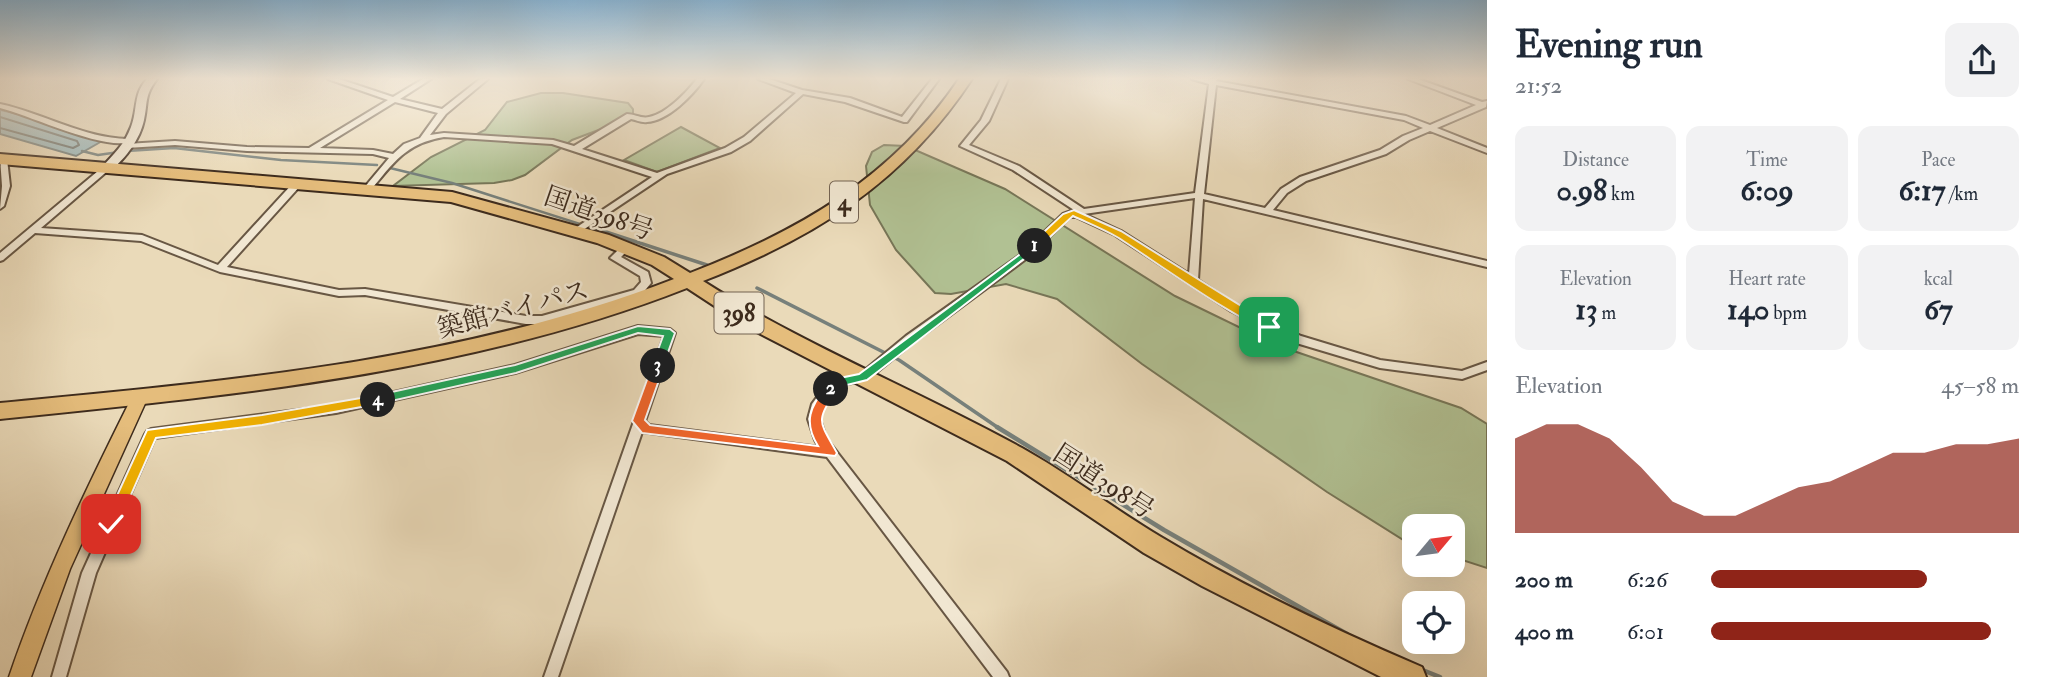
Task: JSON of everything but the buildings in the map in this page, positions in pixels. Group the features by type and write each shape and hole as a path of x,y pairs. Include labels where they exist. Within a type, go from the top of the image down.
{"highway":[{"name":"築館バイパス","path":"0,411 312,376 432,357 558,327 690,281 780,240 862,190 915,146 944,111"},
{"name":"国道398号","path":"1,159 121,152 298,183 478,202 584,225 658,261 752,321 1015,455 1153,545 1211,578 1354,651 1412,677"}],"main road":[{"path":"20,677 53,584 140,397"}],"street":[{"path":"23,111 110,141 121,152"},
{"path":"0,258 121,152 138,125 139,111"},
{"path":"310,151 377,111"},
{"path":"423,139 427,130 439,121 443,111"},
{"path":"577,148 629,116 648,120 666,111"},
{"path":"584,225 658,176 729,150 747,139 780,111"},
{"path":"877,111 904,120 911,111"},
{"path":"990,111 964,146 1016,168 1078,213 1118,233 1269,327 1297,339 1380,364 1462,375 1487,366"},
{"path":"1193,281 1199,195 1209,111"},
{"path":"1369,111 1432,127 1487,151"},
{"path":"1266,212 1284,191 1303,179 1383,152 1397,142 1470,111"},
{"path":"368,189 393,156 404,147 423,139 444,135 553,142 658,176"},
{"path":"121,152 175,143 373,152 393,156"},
{"path":"0,206 6,186 1,159"},
{"path":"219,269 298,183"},
{"path":"1002,677 821,440 814,419 818,404 827,392 839,382 863,377 1023,257 1066,216 1078,213 1199,195 1487,264"},
{"path":"32,229 142,238 219,269 339,293 365,292 526,320 542,320 638,292 646,284 645,274 614,258 626,247"},
{"path":"59,677 89,573 151,434 337,409 516,369 638,330 670,333 551,677"},
{"path":"639,421 646,429 831,453"}],"green space":[{"path":"500,111 633,111 633,117 572,140 525,175 512,180 393,186 431,157 485,130"},
{"path":"681,127 720,148 657,172 624,160"},
{"path":"884,145 906,146 1005,189 1175,296 1276,345 1461,408 1487,424 1487,568 1465,561 1465,514 1402,514 1402,539 1327,492 1142,364 1057,299 1006,284 951,294 935,293 896,250 870,205 866,166 872,152"}],"water":[{"path":"0,111 3,111 32,117 102,141 76,156 0,134"}],"waterway":[{"path":"127,151 174,148 281,160 377,165"},
{"path":"82,151 98,155 119,152"},
{"path":"390,168 452,183 608,233"},
{"path":"603,231 707,265"},
{"path":"757,288 899,360 998,427"},
{"path":"998,427 1164,530 1347,634"},
{"path":"1420,669 1440,677"}],"route":[{"path":"111,524 151,434 337,409 516,369 638,330 670,333 639,421 646,429 831,453 821,440 814,419 818,404 827,392 839,382 863,377 910,339 1023,257 1066,216 1074,213 1118,233 1235,309 1269,327"}]}
